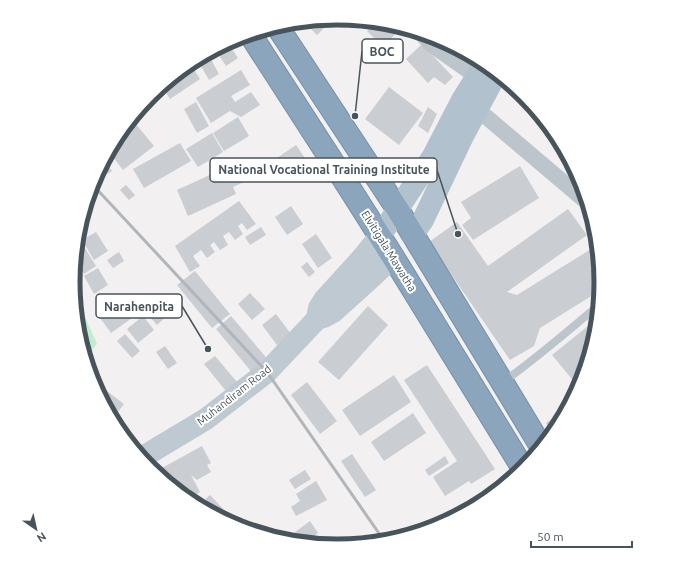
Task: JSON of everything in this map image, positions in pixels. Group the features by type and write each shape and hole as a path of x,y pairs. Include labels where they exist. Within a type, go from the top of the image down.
{"highway":[{"path":"281,32 398,210 539,443"},
{"name":"Elvitigala Mawatha","path":"254,40 380,236 521,464"}],"main road":[{"path":"380,236 433,156 470,105 486,72"},
{"path":"393,257 413,235 423,220 463,136 470,105"}],"street":[{"path":"429,42 432,46 483,70"},
{"path":"470,105 580,196"},
{"name":"Muhandiram Road","path":"146,455 206,419 267,372 317,318 319,308 324,300 380,236"},
{"name":"Muhandiram Road","path":"317,318 326,316 333,312 393,257"}],"lane":[{"path":"503,383 593,310"}],"green space":[{"path":"82,309 97,344 90,352 85,333"}],"building":[{"path":"326,26 317,35 309,27"},
{"path":"371,27 397,32 383,47 367,31"},
{"path":"422,44 453,77 445,85 434,77 428,83 406,59"},
{"path":"232,48 238,58 226,66 219,55"},
{"path":"210,58 219,74 209,80 200,64"},
{"path":"193,68 200,79 170,99 165,91"},
{"path":"241,70 250,85 231,96 235,102 251,92 260,105 241,117 230,111 211,123 196,98"},
{"path":"389,87 423,113 399,145 365,119"},
{"path":"196,102 209,126 197,133 184,109"},
{"path":"428,107 437,114 428,133 418,126"},
{"path":"238,117 249,136 224,151 213,133"},
{"path":"135,123 154,146 123,170 113,157 123,139"},
{"path":"212,133 223,152 198,167 186,149"},
{"path":"180,143 191,161 144,188 133,169"},
{"path":"296,145 305,158 277,177 268,164"},
{"path":"236,163 244,182 233,187 236,194 188,216 177,190"},
{"path":"108,166 112,171 107,174 105,172"},
{"path":"520,166 539,198 473,240 462,225 471,218 461,202"},
{"path":"126,185 135,195 129,200 120,190"},
{"path":"239,201 256,224 247,230 242,223 238,226 243,234 235,240 229,232 223,236 228,245 220,250 214,242 210,245 215,252 207,258 201,250 193,256 200,266 190,272 175,246"},
{"path":"291,206 303,224 287,235 275,217"},
{"path":"568,209 587,235 507,292 517,295 593,248 594,294 540,328 534,346 510,360 429,242 457,222 488,266"},
{"path":"261,227 266,235 250,245 245,237"},
{"path":"96,232 108,251 94,260 83,242 84,239"},
{"path":"316,234 332,258 318,268 302,244"},
{"path":"83,245 96,266 84,274 81,269"},
{"path":"119,252 124,261 113,268 107,260"},
{"path":"307,262 315,272 309,277 301,267"},
{"path":"98,268 108,285 94,294 84,276"},
{"path":"195,271 230,314 212,328 177,285"},
{"path":"250,293 265,309 252,320 238,304"},
{"path":"125,295 139,313 111,333 98,315"},
{"path":"152,296 168,315 157,325 140,306"},
{"path":"368,306 388,325 339,380 318,362"},
{"path":"276,314 291,334 277,345 262,325"},
{"path":"143,316 154,330 138,343 127,329"},
{"path":"231,316 270,362 254,375 216,329"},
{"path":"592,323 586,349 574,382 552,355"},
{"path":"125,334 140,351 132,358 117,341"},
{"path":"165,346 177,363 168,369 156,352"},
{"path":"215,356 237,382 226,391 204,364"},
{"path":"427,365 495,469 471,484 462,470 469,481 445,496 433,477 457,461 404,380"},
{"path":"394,375 411,402 360,436 342,410"},
{"path":"307,382 337,421 320,434 291,395"},
{"path":"104,389 124,404 116,415 114,411"},
{"path":"560,412 550,429 546,423"},
{"path":"413,413 426,433 384,461 371,442"},
{"path":"202,446 211,463 207,465 211,472 197,480 191,475 200,492 193,496 165,473 162,468"},
{"path":"352,454 376,490 365,497 341,461"},
{"path":"445,456 449,463 429,476 425,470"},
{"path":"305,470 311,479 295,489 289,480"},
{"path":"316,481 327,500 296,516 291,507 300,501 296,494"},
{"path":"210,495 230,516 209,506 202,502"},
{"path":"310,521 318,533 311,538 291,535"}],"railway":[{"path":"98,190 267,372 381,536"}],"place":[{"name":"BOC","path":"355,116"},
{"name":"National Vocational Training Institute","path":"458,234"},
{"name":"Narahenpita","path":"208,349"}]}
